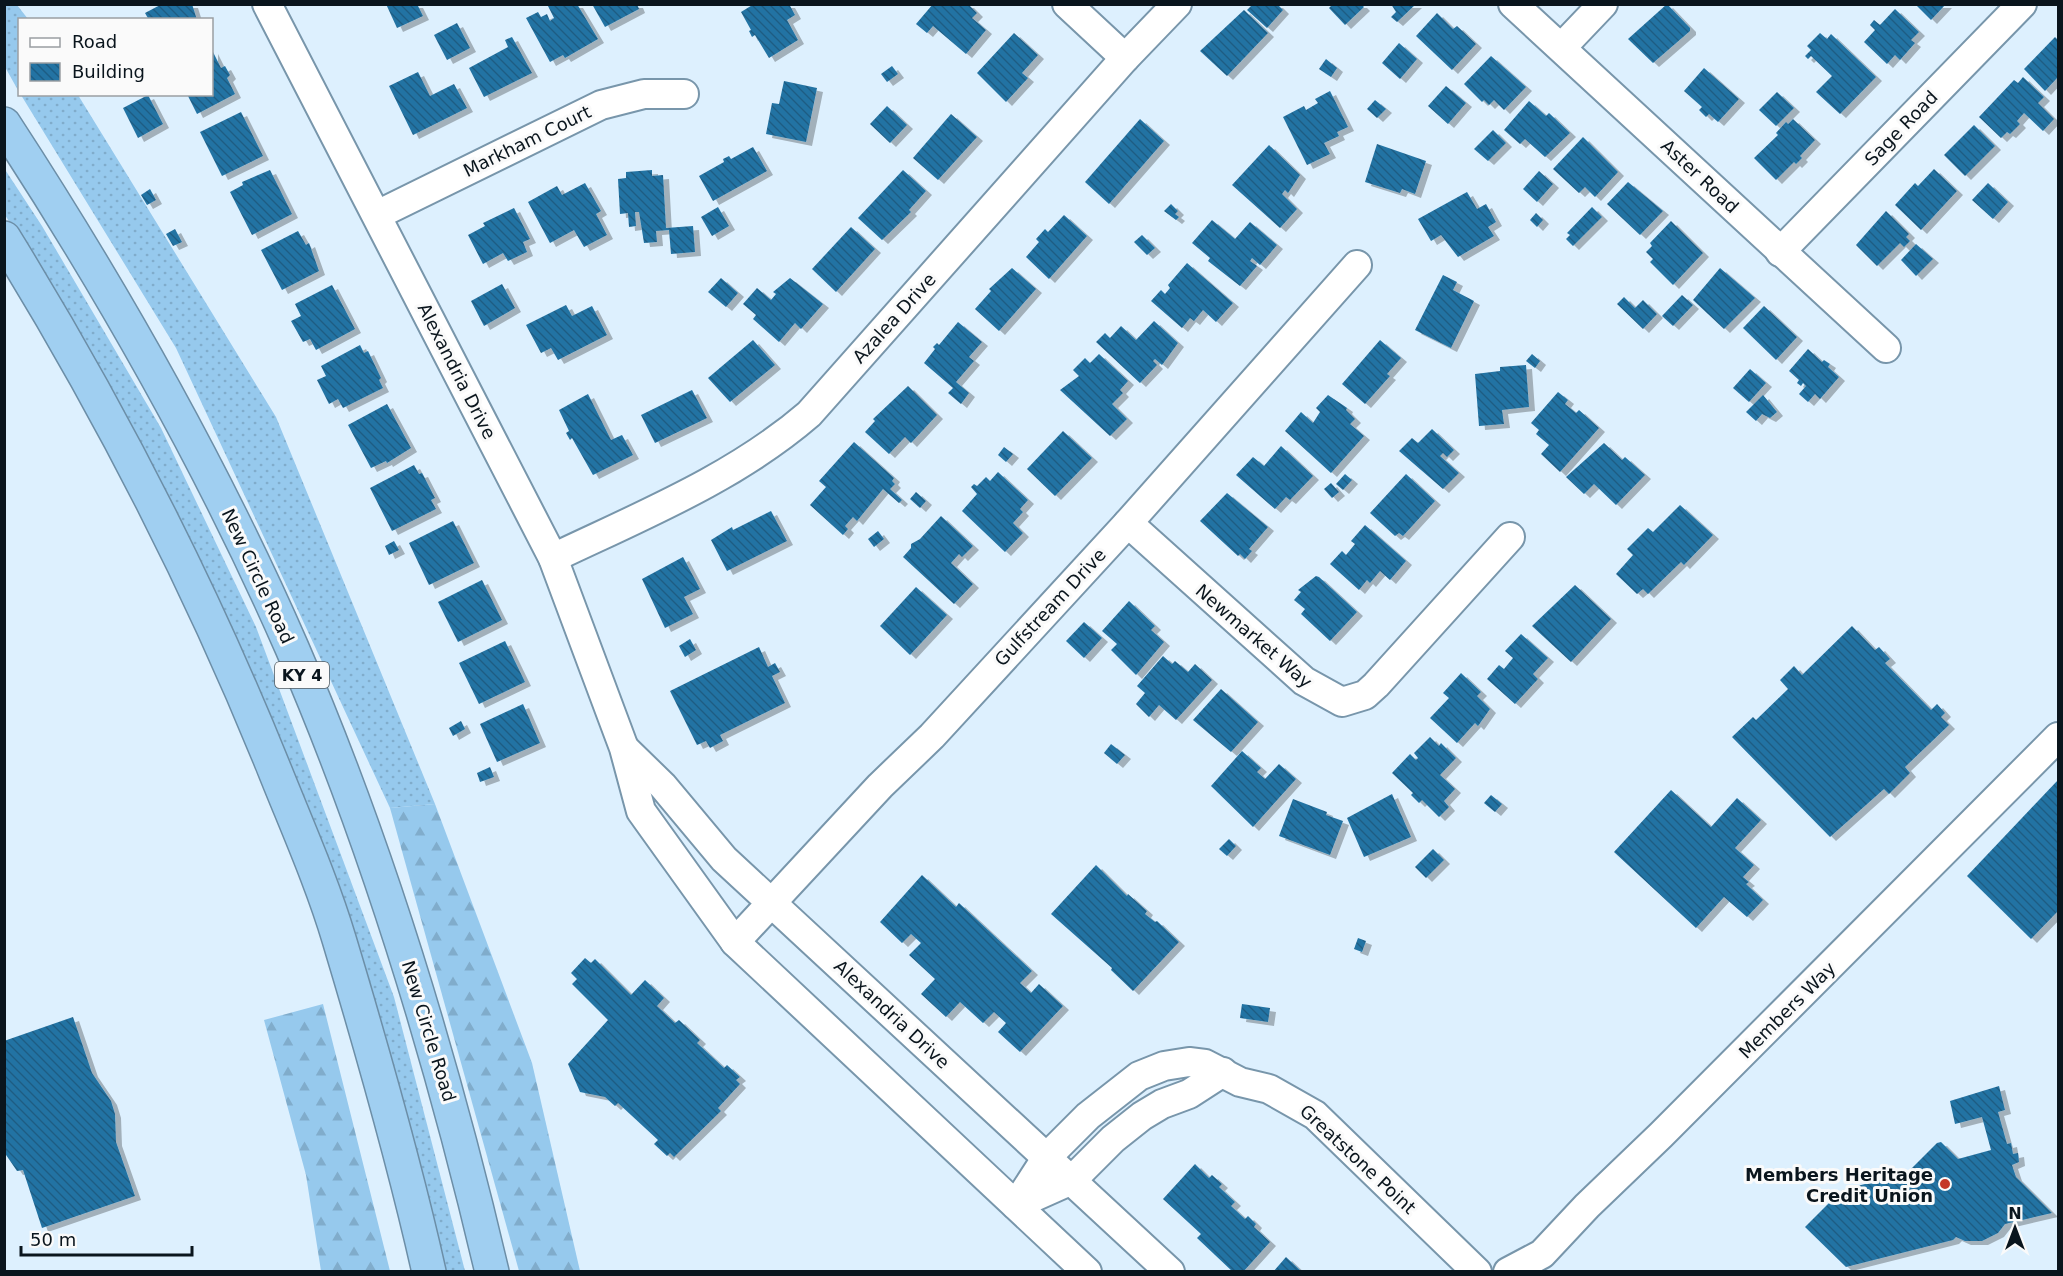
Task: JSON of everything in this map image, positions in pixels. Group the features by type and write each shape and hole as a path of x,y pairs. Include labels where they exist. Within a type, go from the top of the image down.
{"highway":[{"name":"New Circle Road","path":"4,124 76,234 141,345 200,457 292,648 336,756 379,873 433,1037 459,1133 492,1272"},
{"path":"4,238 42,299 152,496 248,705 339,938 390,1112 427,1263"},
{"path":"459,1133 500,1272"}],"street":[{"name":"Alexandria Drive","path":"267,4 553,558 624,748 641,812 735,942 1088,1272"},
{"path":"1067,4 1125,58"},
{"name":"Azalea Drive","path":"553,558 742,465 775,443 809,414 1125,58 1177,4"},
{"name":"Aster Road","path":"1513,4 1886,348"},
{"path":"1562,47 1603,4"},
{"name":"Sage Road","path":"1780,252 2022,4"},
{"name":"Markham Court","path":"377,215 601,105 644,94 684,94"},
{"name":"Gulfstream Drive","path":"735,942 932,736 1128,523 1357,265"},
{"name":"Newmarket Way","path":"1128,523 1304,681 1342,702 1365,695 1376,685 1510,537"},
{"name":"Members Way","path":"1508,1272 1542,1254 1587,1206 1661,1136 2058,737"},
{"name":"Alexandria Drive","path":"624,748 663,786 724,859 1170,1272"},
{"name":"Greatstone Point","path":"1016,1205 1047,1157 1088,1116 1138,1076 1164,1066 1189,1062 1205,1064 1240,1082 1269,1089 1315,1115 1476,1272"},
{"path":"1016,1205 1072,1180 1113,1138 1142,1116 1162,1104 1189,1094 1223,1072"}],"green space":[{"path":"5,4 17,5 27,18 18,18 18,90 5,67"},
{"path":"22,96 79,96 276,417 435,804 390,808 176,348"},
{"path":"4,168 42,226 161,428 256,627 394,997 465,1271 437,1271 389,1064 53,290 5,215"},
{"path":"435,804 532,1063 580,1271 519,1271 390,808"},
{"path":"323,1004 390,1271 321,1271 306,1175 264,1020"}],"building":[{"path":"162,4 192,4 196,18 148,18 145,13"},
{"path":"386,4 417,4 423,16 397,28"},
{"path":"547,4 577,4 598,39 565,58 563,55 550,62 526,18 538,12 541,17 547,14 550,21 554,18"},
{"path":"592,4 637,4 639,9 605,27"},
{"path":"754,4 789,4 795,15 787,20 798,40 769,58 755,35 752,37 749,31 751,30 741,12"},
{"path":"933,4 968,4 977,13 972,18 986,30 966,54 933,26 927,33 916,24"},
{"path":"1253,4 1277,4 1283,10 1267,28 1247,10"},
{"path":"1333,4 1361,4 1364,7 1345,25 1329,8"},
{"path":"1391,4 1416,4 1397,22 1391,17 1396,12"},
{"path":"1667,4 1690,28 1690,31 1653,63 1628,39"},
{"path":"1915,4 1946,4 1931,20"},
{"path":"1895,9 1919,32 1911,40 1915,43 1900,60 1895,55 1887,64 1864,42 1875,30 1870,25 1874,20 1880,25"},
{"path":"1244,10 1268,33 1227,76 1200,51"},
{"path":"1437,13 1453,29 1457,26 1476,44 1452,70 1416,36"},
{"path":"457,23 470,48 447,60 434,35"},
{"path":"1014,33 1038,55 1022,73 1028,78 1006,102 977,73"},
{"path":"1820,33 1827,39 1831,34 1876,77 1840,114 1816,92 1832,76 1811,56 1808,59 1805,56 1811,50 1807,46"},
{"path":"512,37 532,73 484,97 469,68 508,47 505,40"},
{"path":"2055,37 2058,40 2058,77 2045,91 2024,69"},
{"path":"1399,43 1417,59 1400,79 1382,63"},
{"path":"213,52 221,68 225,66 230,75 227,78 235,94 197,114 188,96 213,96"},
{"path":"1491,56 1526,87 1504,110 1494,100 1489,105 1484,100 1482,102 1464,84"},
{"path":"1326,59 1337,68 1331,77 1319,69"},
{"path":"892,66 898,74 887,82 881,74"},
{"path":"1704,68 1739,99 1718,122 1709,114 1706,117 1699,110 1702,107 1684,91"},
{"path":"418,72 430,96 454,84 467,108 413,135 389,86"},
{"path":"2023,77 2044,97 2038,103 2054,119 2043,131 2024,113 2017,121 2020,124 2010,134 2007,132 2001,138 1979,117 2014,80 2018,83"},
{"path":"784,81 817,88 806,142 766,134 772,103 779,104"},
{"path":"1446,86 1466,103 1448,124 1428,106"},
{"path":"1330,91 1348,127 1337,132 1339,136 1324,143 1330,154 1307,165 1283,117 1304,106 1306,110 1318,103 1315,99"},
{"path":"1777,92 1794,108 1776,126 1759,110"},
{"path":"149,96 163,124 138,138 123,108"},
{"path":"1375,100 1386,109 1377,118 1367,109"},
{"path":"1529,101 1546,116 1549,113 1570,133 1545,157 1525,139 1520,144 1504,130"},
{"path":"887,106 907,125 890,143 870,124"},
{"path":"241,112 263,156 222,176 200,132"},
{"path":"951,114 977,137 938,180 913,158"},
{"path":"1140,119 1164,141 1109,204 1085,182"},
{"path":"1793,119 1815,140 1800,156 1802,158 1796,164 1794,162 1776,180 1754,158 1778,135 1776,133 1786,122 1788,124"},
{"path":"1974,125 1995,146 1965,176 1944,155"},
{"path":"1493,130 1506,143 1488,161 1474,149"},
{"path":"1583,137 1618,172 1595,197 1585,187 1579,193 1553,169"},
{"path":"1377,144 1426,161 1415,194 1402,189 1400,193 1365,182"},
{"path":"1269,145 1300,175 1288,193 1285,190 1282,194 1297,209 1280,228 1232,185"},
{"path":"753,147 767,171 713,201 699,176 724,162 723,159 729,156 731,159"},
{"path":"1934,169 1957,191 1921,230 1895,205 1915,183 1918,186"},
{"path":"270,170 292,214 252,235 230,192 243,185 242,182"},
{"path":"652,170 652,176 663,175 666,228 693,226 695,252 671,254 669,230 656,231 657,242 644,243 639,212 635,212 636,226 629,227 628,213 620,214 618,179 626,178 626,172"},
{"path":"903,170 926,191 909,210 911,212 882,240 858,218"},
{"path":"1539,171 1553,184 1537,202 1523,189"},
{"path":"1628,182 1663,211 1640,235 1607,204"},
{"path":"585,183 601,211 596,214 607,235 584,247 574,230 550,243 528,202 557,186 562,195"},
{"path":"1988,183 2008,202 1993,219 1972,200"},
{"path":"150,189 156,200 147,205 141,195"},
{"path":"1467,192 1477,209 1486,204 1496,222 1488,227 1494,236 1458,257 1441,235 1431,241 1418,219"},
{"path":"1171,204 1178,211 1175,214 1179,217 1176,220 1164,211"},
{"path":"718,207 729,226 712,236 701,217"},
{"path":"1592,207 1602,217 1573,246 1566,239 1570,235 1567,233"},
{"path":"514,208 530,239 523,242 527,252 508,261 503,253 483,264 468,235 485,226 483,223"},
{"path":"1886,211 1909,234 1906,237 1910,241 1904,247 1900,243 1877,266 1856,245"},
{"path":"1536,213 1543,220 1537,227 1530,220"},
{"path":"1064,215 1087,236 1049,279 1026,257 1039,242 1036,239 1045,229 1048,232"},
{"path":"1212,220 1235,239 1250,222 1277,245 1260,265 1252,258 1250,261 1257,266 1240,286 1208,261 1210,258 1192,243"},
{"path":"1671,221 1703,253 1673,285 1650,262 1653,259 1646,252 1652,246 1650,243"},
{"path":"851,227 875,249 836,292 812,269"},
{"path":"175,229 182,242 173,246 166,234"},
{"path":"298,231 306,245 309,243 319,271 282,290 261,250"},
{"path":"1142,235 1155,248 1147,255 1134,242"},
{"path":"1916,244 1933,259 1916,276 1901,260"},
{"path":"1187,263 1233,303 1216,322 1203,310 1194,321 1190,318 1182,328 1151,301 1161,290 1165,294 1170,288 1168,285"},
{"path":"1012,268 1036,289 999,331 975,309 991,291 989,289"},
{"path":"1720,268 1755,298 1724,329 1693,300"},
{"path":"1443,275 1457,282 1453,290 1474,301 1451,348 1415,330"},
{"path":"721,278 738,293 726,307 708,292"},
{"path":"790,278 823,304 801,329 795,323 779,342 753,319 756,315 743,304 757,288 771,300 776,294 773,292"},
{"path":"502,284 515,308 484,326 471,301"},
{"path":"332,285 355,329 316,350 310,339 303,342 291,321 301,316 295,304"},
{"path":"1682,295 1693,305 1673,326 1662,316"},
{"path":"1624,297 1635,308 1643,300 1657,314 1643,329 1617,304"},
{"path":"566,305 572,316 592,306 607,335 558,360 551,348 541,353 526,325"},
{"path":"1764,306 1797,337 1776,360 1743,328"},
{"path":"1154,321 1178,343 1162,365 1155,359 1153,361 1157,365 1140,383 1096,342 1105,333 1110,338 1121,326 1136,340"},
{"path":"958,322 982,342 969,357 974,361 956,382 969,393 961,404 948,393 953,388 924,363 935,349 933,347 937,343 939,345"},
{"path":"753,340 775,365 730,402 708,378"},
{"path":"1380,340 1401,358 1387,374 1390,376 1365,404 1342,384"},
{"path":"360,345 364,353 368,351 381,378 379,380 383,388 343,408 338,399 329,404 317,380 326,376 321,366"},
{"path":"1808,349 1822,362 1824,360 1830,364 1828,367 1839,377 1820,399 1815,394 1808,402 1799,394 1806,386 1803,383 1801,386 1797,383 1799,380 1789,371"},
{"path":"1099,354 1128,381 1120,390 1123,393 1112,404 1127,419 1110,436 1060,390 1079,376 1073,370 1085,358 1090,363"},
{"path":"1532,354 1540,361 1535,368 1526,361"},
{"path":"1526,365 1529,407 1502,410 1504,424 1479,426 1475,374 1500,371 1500,367"},
{"path":"1750,369 1766,383 1749,402 1733,388"},
{"path":"908,386 937,415 911,443 905,437 889,454 865,432 875,421 873,419"},
{"path":"692,390 707,418 655,443 641,415"},
{"path":"1558,392 1568,400 1565,404 1576,413 1579,410 1599,428 1560,472 1541,454 1549,445 1536,434 1539,430 1531,423"},
{"path":"588,394 611,440 622,435 633,455 593,475 572,438 570,440 566,433 569,431 559,410"},
{"path":"1328,395 1347,408 1346,410 1355,419 1350,424 1364,436 1331,473 1285,431 1301,412 1313,423 1320,412 1316,408"},
{"path":"1763,395 1777,412 1770,418 1762,414 1756,421 1746,412"},
{"path":"387,404 411,448 387,463 386,461 371,468 348,425"},
{"path":"1432,429 1454,450 1447,457 1443,453 1440,456 1459,473 1443,489 1399,451 1412,438 1418,443"},
{"path":"1063,431 1092,458 1055,496 1027,469"},
{"path":"854,442 894,478 892,481 895,484 890,489 902,500 899,503 883,489 857,521 853,517 845,526 848,529 843,535 810,505 826,487 819,481"},
{"path":"1604,443 1622,460 1625,457 1645,475 1616,505 1594,484 1584,494 1566,477"},
{"path":"1281,446 1313,476 1290,500 1286,497 1275,509 1236,475 1253,457 1264,466"},
{"path":"1004,447 1013,454 1006,462 998,455"},
{"path":"414,465 419,474 422,473 435,498 431,500 436,509 392,531 370,488"},
{"path":"998,472 1028,500 1020,509 1023,512 1013,523 1023,533 1005,552 962,511 977,494 971,487 974,484 977,486 986,477 990,481"},
{"path":"1345,474 1352,480 1343,490 1336,484"},
{"path":"1406,474 1435,501 1403,536 1399,533 1395,536 1370,513"},
{"path":"1331,483 1339,492 1332,498 1324,489"},
{"path":"916,492 926,501 920,508 910,499"},
{"path":"1227,493 1268,527 1249,549 1252,551 1245,559 1240,554 1238,556 1200,521"},
{"path":"1680,505 1713,535 1684,565 1681,562 1648,594 1643,589 1637,594 1616,574 1633,555 1627,549 1648,528 1653,532"},
{"path":"771,511 787,541 727,571 711,540 732,527 733,530"},
{"path":"941,516 973,546 962,557 959,554 951,563 973,584 954,604 903,557 911,548 911,544 920,539"},
{"path":"453,521 474,563 429,585 409,543"},
{"path":"1365,525 1406,561 1390,580 1380,571 1370,583 1367,580 1359,590 1330,564 1342,551 1346,555 1355,544 1351,541"},
{"path":"878,531 884,539 874,547 868,539"},
{"path":"394,541 399,550 389,555 385,546"},
{"path":"683,557 700,589 684,597 693,614 665,628 642,579"},
{"path":"1316,576 1357,612 1330,641 1301,614 1305,609 1294,600 1301,592 1298,590"},
{"path":"482,580 502,620 458,642 438,602"},
{"path":"1575,585 1611,619 1571,662 1532,626"},
{"path":"916,587 947,615 910,655 880,626"},
{"path":"1129,601 1155,626 1151,630 1164,642 1136,675 1111,650 1117,644 1102,631"},
{"path":"1084,622 1102,638 1084,658 1066,641"},
{"path":"1852,626 1875,650 1879,647 1890,659 1885,663 1931,710 1937,704 1945,713 1941,717 1949,725 1905,767 1910,773 1889,794 1884,789 1830,837 1732,737 1753,717 1756,720 1788,689 1780,680 1794,666 1802,675"},
{"path":"1521,634 1548,658 1533,674 1538,679 1515,704 1487,679 1499,665 1504,669 1513,658 1505,651"},
{"path":"690,639 696,650 685,657 679,646"},
{"path":"505,641 525,682 479,704 459,663"},
{"path":"759,647 768,667 775,663 780,672 772,676 785,703 720,735 723,741 710,748 706,741 697,745 670,691"},
{"path":"1163,656 1172,664 1175,661 1188,672 1195,664 1212,680 1176,720 1159,705 1149,717 1136,704 1145,693 1137,686"},
{"path":"1461,673 1481,692 1477,696 1490,709 1478,726 1475,723 1457,743 1430,718 1449,698 1443,693"},
{"path":"1221,689 1258,722 1231,752 1193,720"},
{"path":"523,704 540,743 497,762 480,724"},
{"path":"461,721 465,729 453,736 449,728"},
{"path":"1430,737 1439,746 1441,743 1456,758 1440,775 1455,789 1444,801 1449,807 1439,817 1422,800 1419,803 1411,795 1413,793 1392,773 1410,754 1416,760 1418,758 1414,753"},
{"path":"1111,744 1125,755 1117,764 1104,753"},
{"path":"1242,751 1261,768 1257,772 1265,779 1279,764 1296,779 1253,827 1211,786"},
{"path":"490,767 494,777 480,782 477,773"},
{"path":"2058,780 2058,911 2031,939 1967,876"},
{"path":"1671,790 1711,827 1737,798 1761,820 1735,848 1754,865 1743,877 1749,882 1746,884 1763,900 1747,917 1724,897 1696,928 1614,852"},
{"path":"1392,794 1411,837 1364,857 1347,818"},
{"path":"1491,795 1502,804 1495,812 1484,803"},
{"path":"1293,799 1343,821 1330,855 1279,836"},
{"path":"1229,839 1236,846 1227,856 1219,849"},
{"path":"1433,849 1444,860 1426,878 1415,867"},
{"path":"1096,865 1127,896 1128,894 1147,911 1145,914 1155,922 1157,921 1179,942 1133,991 1111,970 1112,968 1051,914"},
{"path":"922,875 956,907 959,903 1032,971 1020,983 1031,993 1039,984 1063,1006 1020,1052 998,1032 1006,1023 994,1012 983,1023 960,1002 946,1017 921,994 935,979 909,955 921,943 911,934 902,943 880,922"},
{"path":"1358,938 1366,941 1362,952 1354,949"},
{"path":"585,958 591,963 595,959 631,995 645,980 664,998 657,1006 675,1023 679,1020 700,1040 697,1043 724,1068 727,1065 740,1077 736,1080 740,1084 718,1108 721,1111 674,1157 670,1153 667,1156 654,1144 658,1140 618,1103 615,1106 605,1097 580,1092 568,1064 608,1020 572,984 577,979 571,973"},
{"path":"1242,1004 1270,1008 1268,1022 1240,1018"},
{"path":"73,1017 92,1073 111,1101 115,1114 116,1142 135,1196 42,1228 23,1170 17,1171 4,1152 4,1041"},
{"name":"Members Heritage Credit Union","path":"1999,1086 2005,1110 1998,1112 2007,1144 2011,1143 2013,1154 2018,1153 2019,1162 2012,1165 2016,1177 2052,1213 2005,1224 1998,1233 1982,1241 1965,1241 1956,1237 1953,1240 1846,1267 1805,1227 1842,1190 1907,1173 1937,1143 1941,1142 1958,1159 1991,1150 1982,1117 1955,1124 1950,1101"},
{"path":"1195,1164 1209,1178 1212,1175 1222,1184 1219,1187 1235,1202 1231,1206 1245,1219 1248,1216 1256,1224 1254,1227 1270,1242 1243,1272 1233,1272 1197,1238 1201,1234 1163,1199"},
{"path":"1286,1257 1302,1272 1273,1272"}],"place":[{"name":"Members Heritage Credit Union","path":"1945,1184"}]}
